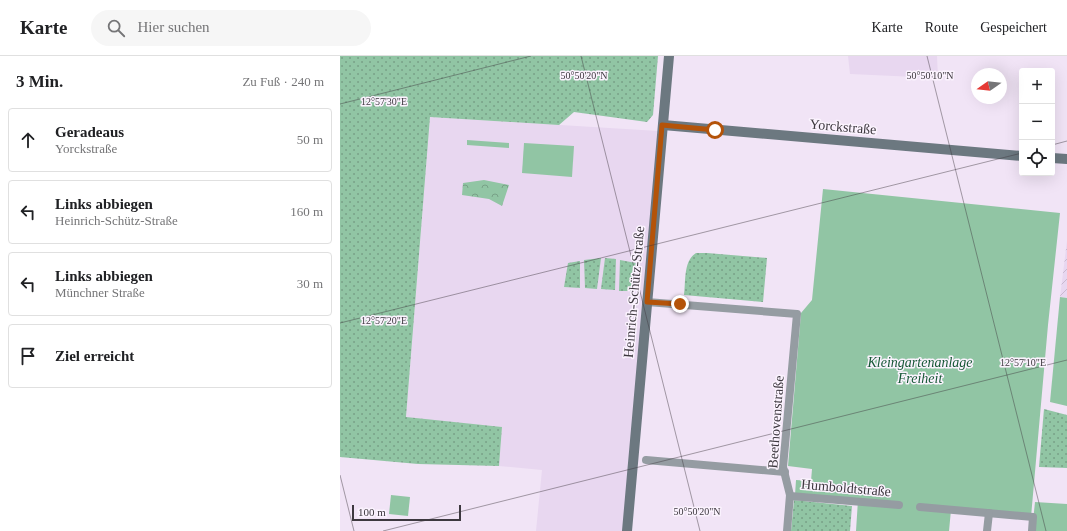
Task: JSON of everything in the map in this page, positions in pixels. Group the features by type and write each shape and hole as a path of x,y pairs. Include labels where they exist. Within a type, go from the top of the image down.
{"main road":[{"name":"Heinrich-Schütz-Straße","path":"627,531 669,56"},
{"name":"Yorckstraße","path":"662,125 1019,156"},
{"path":"1055,158 1067,159"}],"street":[{"name":"Beethovenstraße","path":"647,302 797,314 783,467 790,496 787,531"},
{"path":"646,460 785,472"},
{"name":"Humboldtstraße","path":"790,496 899,506"},
{"path":"920,507 1033,517 1032,531"},
{"path":"987,531 989,514"}],"shaded area":[{"path":"848,56 937,56 938,78 850,74"},
{"path":"430,117 658,131 624,531 536,531 542,470 499,466 502,427 406,418"},
{"path":"1067,241 1067,298 1060,297"}],"green space":[{"path":"340,56 658,56 653,115 647,122 574,112 559,125 430,117 406,417 502,427 499,466 418,464 340,457"},
{"path":"467,140 509,143 509,148 467,145"},
{"path":"524,143 574,146 572,177 522,173"},
{"path":"484,180 509,185 502,206 489,199 462,195 463,183"},
{"name":"Kleingartenanlage Freiheit","path":"823,189 1060,213 1048,325 1031,517 951,510 949,531 856,531 858,500 795,495 796,480 811,481 812,469 788,466 801,313 812,300"},
{"path":"696,253 767,258 763,302 684,295 687,266 689,261"},
{"path":"601,258 597,289 585,288 584,260"},
{"path":"605,258 616,259 615,290 601,289"},
{"path":"620,260 636,263 631,291 619,291"},
{"path":"580,261 580,288 564,287 568,263"},
{"path":"1060,297 1067,298 1067,406 1050,402"},
{"path":"1044,409 1067,415 1067,468 1039,467"},
{"path":"391,495 410,497 408,516 389,514"},
{"path":"794,500 852,506 850,531 791,531"},
{"path":"1035,502 1067,504 1067,531 1032,531"}],"route":[{"path":"680,304 647,302 662,125 715,130"}]}
